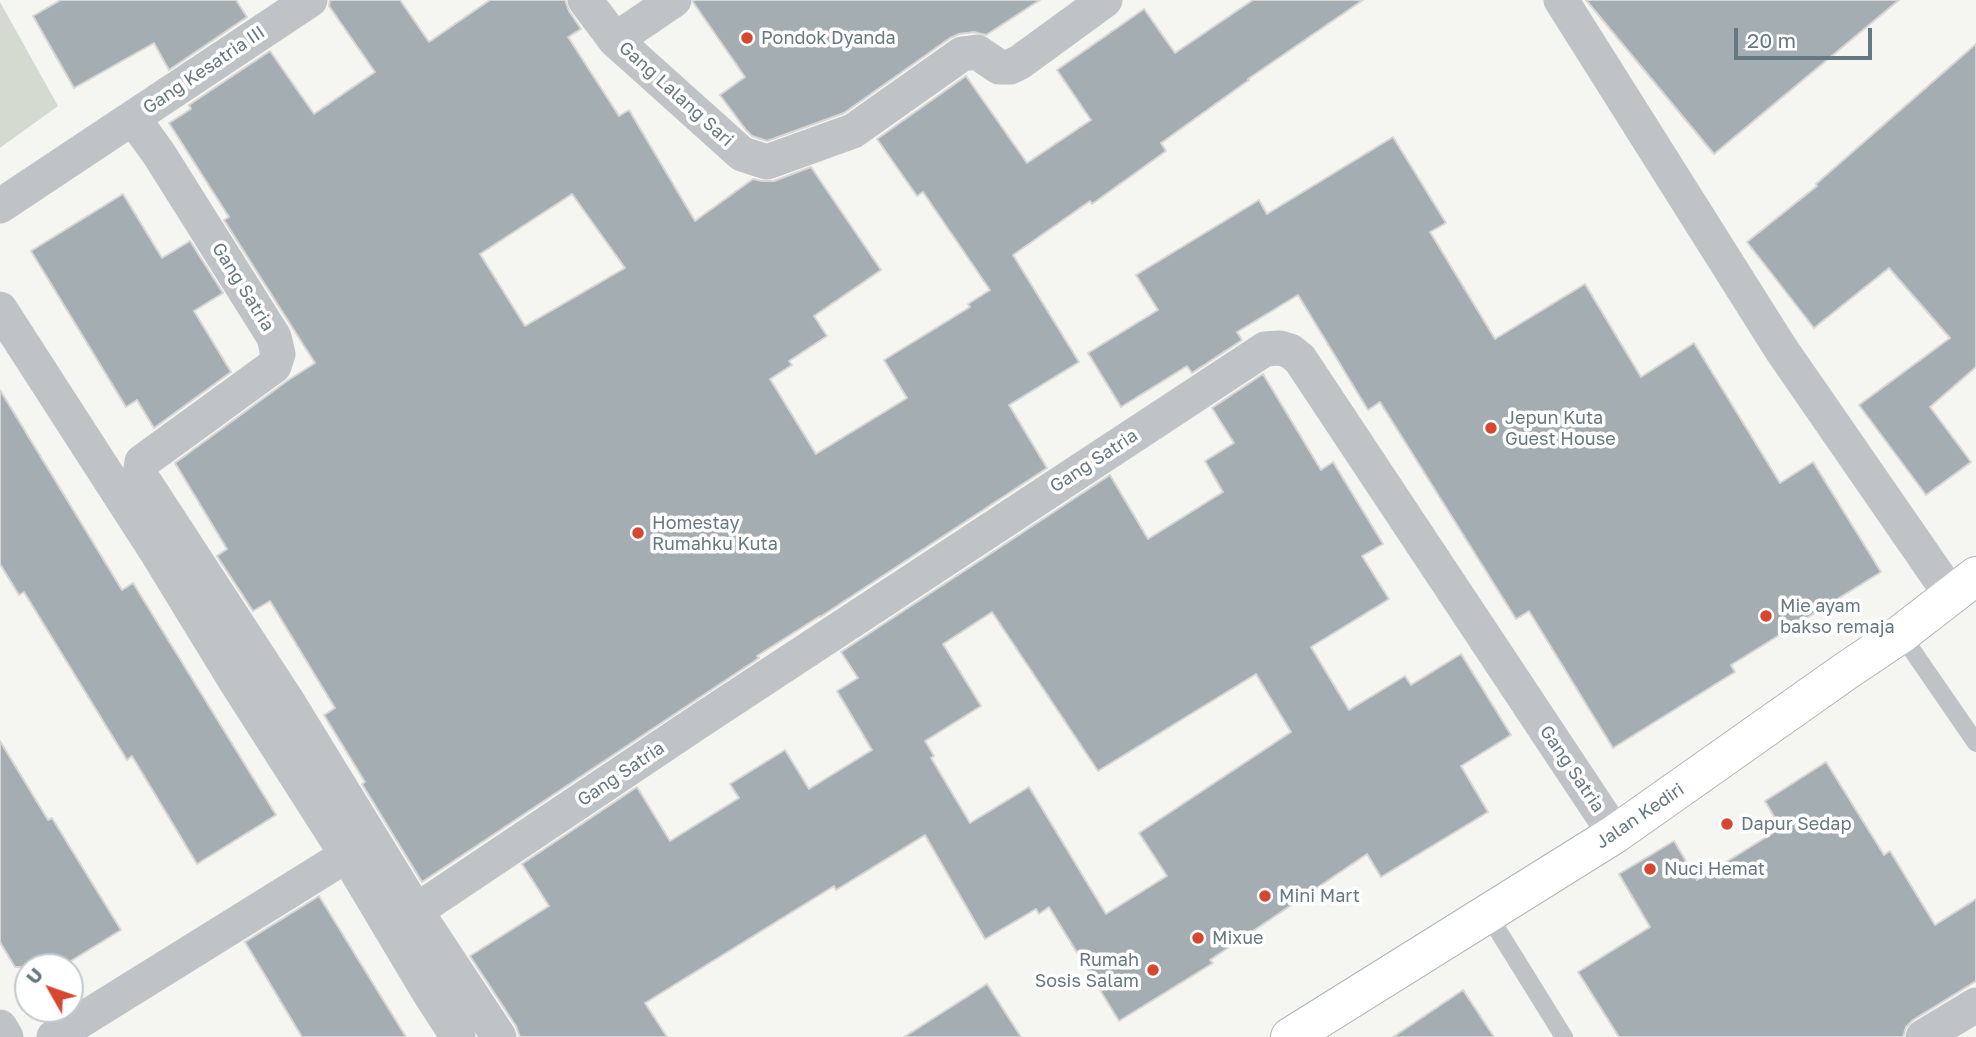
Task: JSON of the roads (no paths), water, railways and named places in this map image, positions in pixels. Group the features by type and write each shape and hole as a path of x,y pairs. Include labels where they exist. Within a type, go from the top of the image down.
{"main road":[{"name":"Jalan Kediri","path":"1290,1037 1615,834 1901,635 1964,585"}],"street":[{"name":"Gang Kesatria III","path":"133,118 310,0"},
{"name":"Gang Lalang Sari","path":"585,0 615,40 742,154 767,162 853,131 962,54 976,52 999,67 1010,67 1105,0"},
{"path":"615,40 674,0"},
{"path":"1562,0 1781,349 1964,585"},
{"path":"0,206 133,118"},
{"name":"Gang Satria","path":"133,118 167,165 275,337 278,354 274,366 142,462 140,475 286,699 416,911 499,1037"},
{"path":"0,309 158,554 458,1037"},
{"name":"Gang Satria","path":"416,911 712,712 1265,349 1280,348 1290,351 1300,359 1615,834"},
{"path":"54,1037 347,855"},
{"path":"1923,1037 1976,1005"},
{"path":"0,1027 6,1037"}],"lane":[{"path":"1901,635 1976,743"},
{"path":"1487,913 1564,1037"}],"place":[{"name":"Pondok Dyanda","path":"747,38"},
{"name":"Jepun Kuta Guest House","path":"1491,428"},
{"name":"Homestay Rumahku Kuta","path":"638,533"},
{"name":"Mie ayam bakso remaja","path":"1766,616"},
{"name":"Dapur Sedap","path":"1727,824"},
{"name":"Nuci Hemat","path":"1650,869"},
{"name":"Mini Mart","path":"1265,896"},
{"name":"Mixue","path":"1198,938"},
{"name":"Rumah Sosis Salam","path":"1153,970"}]}
